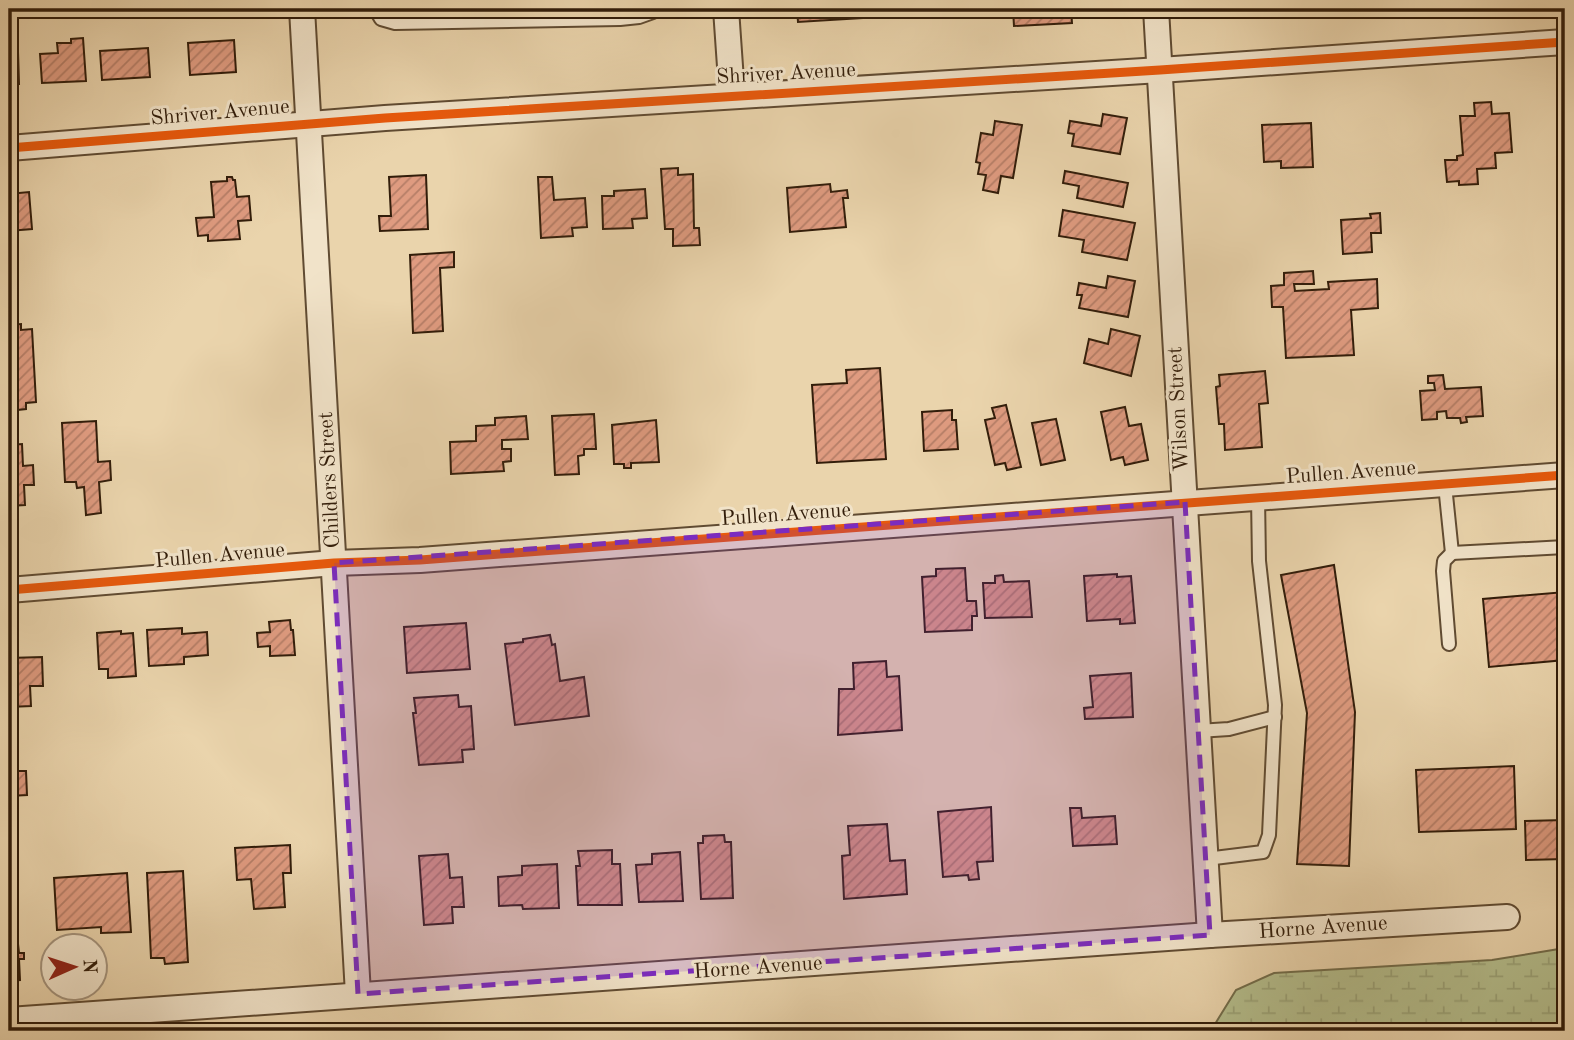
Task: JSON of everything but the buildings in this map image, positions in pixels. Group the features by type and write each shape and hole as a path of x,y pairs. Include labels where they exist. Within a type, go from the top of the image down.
{"street":[{"name":"Childers Street","path":"302,9 358,994"},
{"path":"726,9 732,94"},
{"name":"Wilson Street","path":"1156,9 1210,935"},
{"name":"Shriver Avenue","path":"9,148 732,94 1160,70 1565,42"},
{"name":"Pullen Avenue","path":"9,590 1565,475"},
{"name":"Horne Avenue","path":"9,1020 1507,916"}],"lane":[{"path":"375,9 381,19 396,23 620,19 639,17 653,12 654,9"},
{"path":"1445,485 1452,553"},
{"path":"1206,859 1263,852 1269,835 1275,717 1259,561 1258,497"},
{"path":"1449,644 1443,571 1444,561 1452,553 1565,547"},
{"path":"1198,731 1229,729 1275,717"}],"highlighted area":[{"path":"1185,502 1210,935 358,994 334,563"}],"green space":[{"path":"1565,948 1565,1031 1214,1031 1215,1024 1236,990 1274,973 1492,960"}],"cycle path":[{"path":"9,148 385,118 1565,42"},
{"path":"9,590 334,563 420,560 1565,475"}]}
